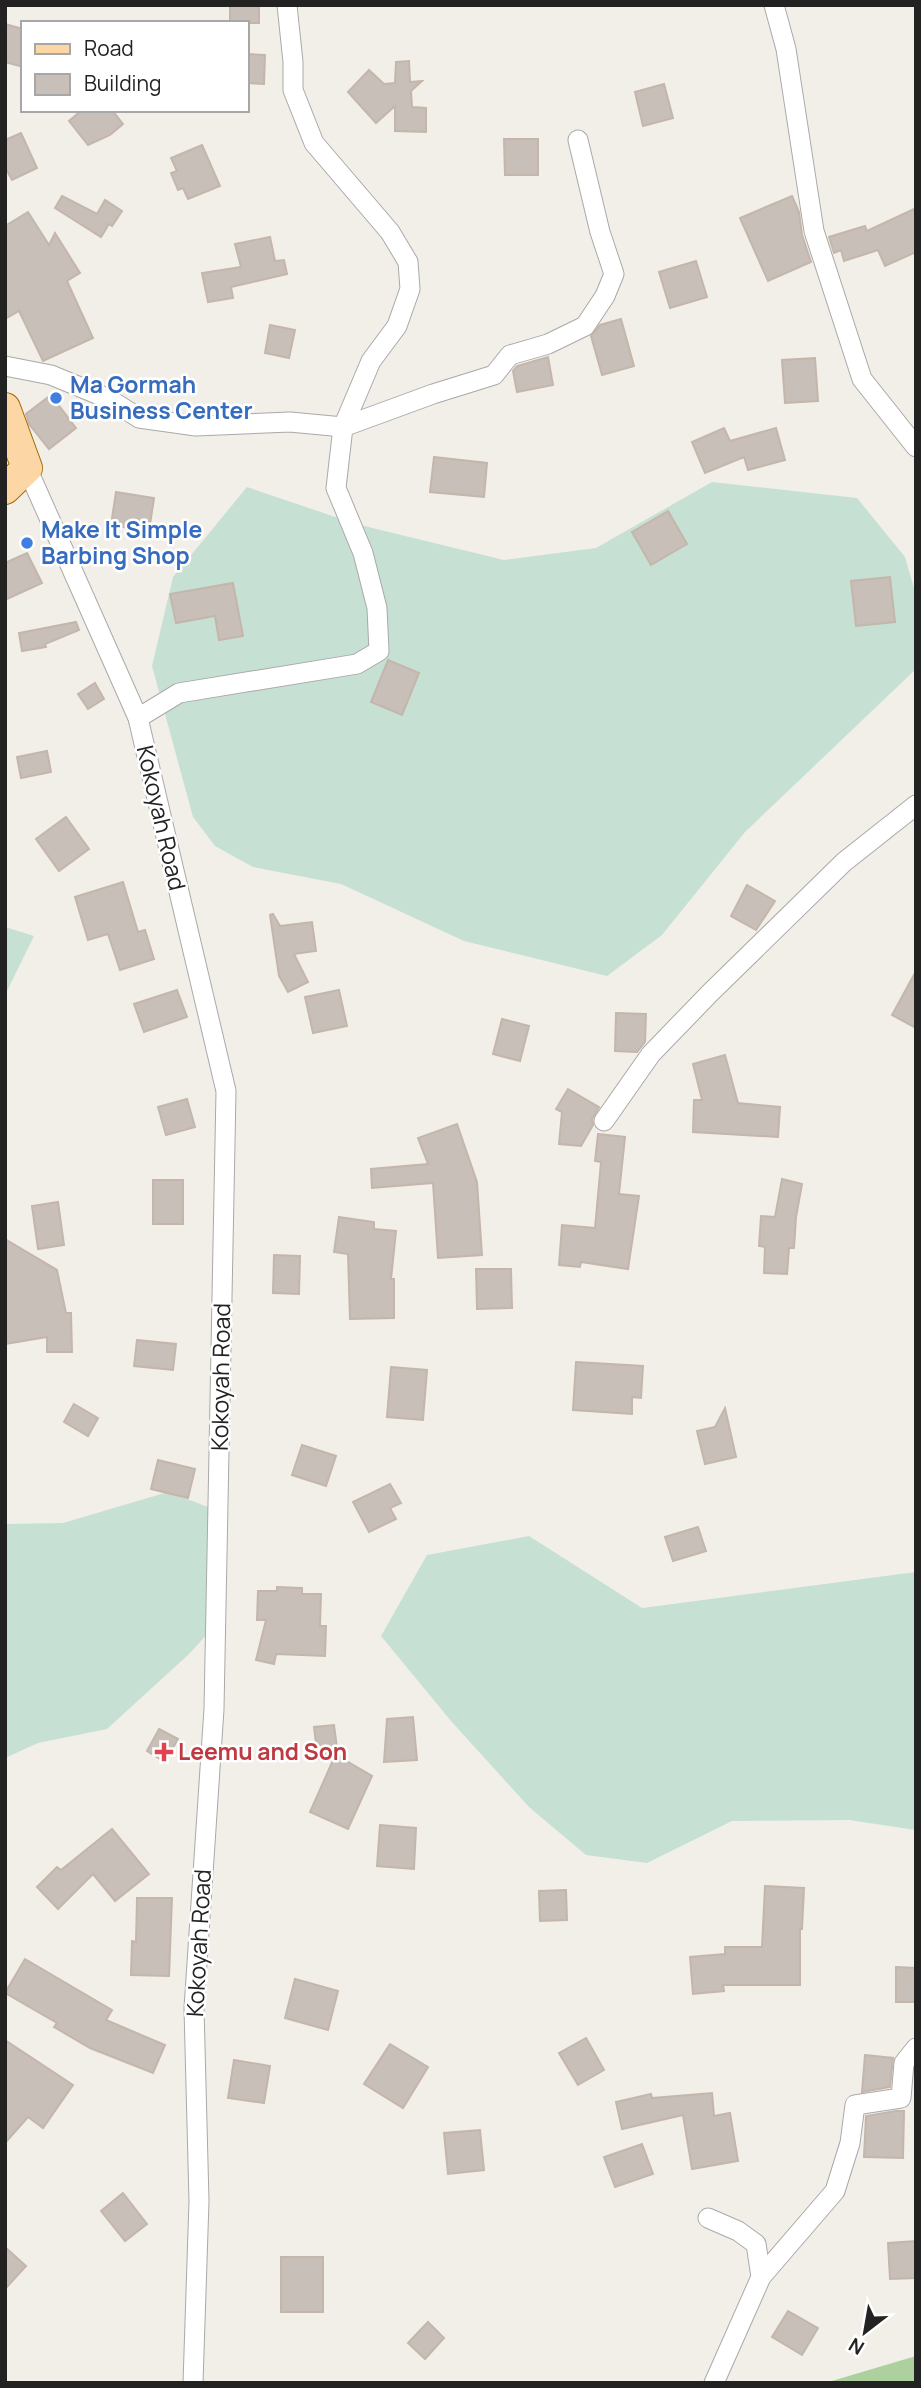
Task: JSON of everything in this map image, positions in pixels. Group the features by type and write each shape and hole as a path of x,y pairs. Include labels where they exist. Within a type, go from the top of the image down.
{"main road":[{"name":"Kokoyah Road","path":"5,408 27,468"},
{"path":"5,489 27,468"}],"street":[{"path":"138,718 179,693 357,664 379,651 377,608 363,553 336,488 343,427 371,360 397,326 410,289 408,262 390,232 314,143 293,90 287,5"},
{"path":"774,5 786,49 814,231 862,379 916,447"},
{"path":"5,366 51,375 109,399 139,418 196,426 290,422 343,427 494,375 510,355 548,344 585,326 606,296 614,274 600,232 578,140"},
{"name":"Kokoyah Road","path":"27,468 138,718 226,1091 214,1709 194,2008 199,2201 193,2383"},
{"path":"604,1121 651,1054 710,993 845,862 916,805"},
{"path":"714,2383 761,2277 835,2191 850,2143 855,2105 901,2098 904,2063 916,2048"},
{"path":"708,2218 738,2231 756,2244 761,2277"}],"green space":[{"path":"712,482 857,498 905,557 916,595 916,669 745,832 662,935 607,976 464,941 341,884 253,867 215,846 193,817 152,666 173,577 247,487 356,524 504,560 596,548"},
{"path":"5,927 34,936 5,995"},
{"path":"168,1492 227,1514 220,1620 189,1654 107,1729 38,1743 5,1758 5,1524 63,1523"},
{"path":"529,1536 642,1608 916,1572 916,1830 849,1820 732,1821 647,1863 586,1855 529,1807 451,1721 381,1636 427,1555"},
{"path":"916,2356 916,2383 825,2383"}],"building":[{"path":"230,5 259,5 259,23 230,21"},
{"path":"5,24 21,28 21,66 5,62"},
{"path":"248,54 265,55 264,84 248,83"},
{"path":"409,61 410,82 422,81 411,91 412,107 426,108 426,132 395,131 395,106 376,123 348,92 369,70 384,84 395,83 396,62"},
{"path":"664,84 673,118 643,126 635,92"},
{"path":"80,112 114,112 123,124 110,135 88,145 69,121"},
{"path":"21,133 37,168 12,180 5,167 5,140"},
{"path":"504,139 538,139 538,175 505,175"},
{"path":"202,145 220,186 188,199 183,188 178,190 171,173 177,171 171,158"},
{"path":"62,196 97,214 105,200 122,211 101,237 55,208"},
{"path":"792,196 799,212 802,235 811,262 768,281 740,218"},
{"path":"916,208 916,252 885,266 878,250 844,261 841,250 834,253 829,237 865,226 867,231"},
{"path":"28,212 49,245 55,233 80,273 67,281 93,338 43,361 19,311 5,319 5,226"},
{"path":"270,237 275,261 284,260 287,274 231,287 233,298 208,302 202,273 241,267 235,244"},
{"path":"696,261 707,297 670,308 659,272"},
{"path":"621,319 634,366 602,375 591,336 600,325"},
{"path":"270,325 295,330 289,358 265,353"},
{"path":"548,357 553,385 517,392 513,371 517,366"},
{"path":"815,358 818,401 785,403 782,360"},
{"path":"51,395 76,428 49,449 29,424 26,414"},
{"path":"724,428 730,441 776,428 785,460 748,470 744,457 705,473 692,442"},
{"path":"434,457 487,463 484,497 430,492"},
{"path":"116,492 154,498 149,531 111,525"},
{"path":"668,511 687,544 651,565 632,532"},
{"path":"27,553 42,583 5,600 5,563"},
{"path":"890,577 895,622 856,626 851,581"},
{"path":"233,583 243,636 219,640 215,616 176,623 170,594"},
{"path":"76,622 79,630 45,644 46,647 22,651 19,633"},
{"path":"388,660 419,673 402,715 371,702"},
{"path":"95,683 104,699 88,709 78,694"},
{"path":"47,751 51,772 21,778 17,757"},
{"path":"66,817 89,849 59,871 36,839"},
{"path":"123,882 138,932 145,930 154,959 120,970 108,934 88,940 75,897"},
{"path":"747,885 775,901 756,930 731,916"},
{"path":"273,914 280,926 312,922 316,951 294,954 308,982 288,992 279,976 270,915"},
{"path":"916,971 916,1028 892,1015"},
{"path":"177,990 187,1017 144,1032 134,1004"},
{"path":"339,990 347,1026 313,1033 305,997"},
{"path":"616,1013 646,1014 645,1042 637,1052 615,1051"},
{"path":"502,1019 529,1026 520,1061 493,1054"},
{"path":"725,1055 738,1103 780,1107 778,1137 693,1132 694,1100 702,1100 693,1064"},
{"path":"568,1089 599,1107 581,1146 559,1144 562,1112 556,1109"},
{"path":"187,1099 195,1127 166,1135 158,1107"},
{"path":"457,1124 477,1182 482,1255 438,1258 433,1183 372,1188 371,1169 428,1164 418,1138"},
{"path":"598,1134 625,1137 619,1194 639,1196 628,1269 581,1262 580,1267 559,1265 562,1225 595,1228 601,1162 595,1161"},
{"path":"782,1179 802,1184 794,1248 789,1248 787,1274 764,1273 765,1247 759,1246 761,1216 775,1217"},
{"path":"153,1180 183,1180 183,1224 153,1224"},
{"path":"58,1202 64,1245 38,1249 32,1206"},
{"path":"339,1217 374,1222 374,1229 396,1231 391,1279 394,1279 394,1318 350,1319 348,1254 334,1252"},
{"path":"5,1239 57,1270 66,1313 71,1313 72,1352 47,1352 47,1337 5,1344"},
{"path":"274,1255 300,1256 299,1294 273,1293"},
{"path":"476,1269 511,1269 512,1308 477,1309"},
{"path":"137,1340 176,1344 173,1370 134,1366"},
{"path":"576,1362 643,1366 641,1398 632,1397 632,1414 573,1410"},
{"path":"391,1367 427,1370 423,1420 387,1417"},
{"path":"74,1404 98,1418 88,1436 64,1422"},
{"path":"725,1408 736,1457 705,1464 697,1431 715,1427"},
{"path":"302,1445 336,1456 326,1486 292,1475"},
{"path":"158,1460 195,1469 188,1498 151,1489"},
{"path":"390,1484 401,1503 390,1508 396,1519 369,1532 353,1502"},
{"path":"698,1527 706,1551 673,1561 665,1537"},
{"path":"277,1587 302,1588 302,1594 321,1594 320,1626 326,1626 325,1656 276,1654 274,1664 256,1660 266,1620 257,1620 258,1591 277,1591"},
{"path":"413,1717 417,1760 384,1762 387,1719"},
{"path":"334,1725 338,1756 372,1776 348,1829 310,1812 334,1758 318,1759 314,1727"},
{"path":"159,1729 178,1739 165,1762 147,1751"},
{"path":"380,1825 416,1828 414,1869 377,1866"},
{"path":"112,1829 149,1874 115,1901 93,1874 58,1909 37,1887 57,1867 61,1870"},
{"path":"765,1886 804,1888 800,1929 800,1985 723,1985 724,1991 693,1994 690,1957 725,1954 725,1947 762,1947"},
{"path":"566,1890 567,1920 540,1921 539,1891"},
{"path":"137,1898 172,1898 169,1976 131,1975 132,1941 136,1942"},
{"path":"25,1959 112,2010 106,2020 165,2045 153,2073 90,2048 54,2027 57,2023 5,1993"},
{"path":"896,1967 916,1968 916,2002 896,2002"},
{"path":"295,1979 338,1991 328,2030 285,2018"},
{"path":"586,2038 604,2070 578,2085 559,2053"},
{"path":"5,2040 73,2085 43,2128 28,2117 5,2143"},
{"path":"390,2044 428,2067 403,2108 364,2084"},
{"path":"865,2055 893,2058 890,2087 862,2092"},
{"path":"234,2060 270,2066 264,2103 228,2098"},
{"path":"712,2093 714,2116 730,2113 738,2161 692,2169 683,2115 622,2129 616,2102 651,2094 652,2098"},
{"path":"904,2111 903,2158 864,2157 866,2116"},
{"path":"480,2130 484,2170 448,2174 444,2133"},
{"path":"642,2144 653,2174 615,2187 604,2157"},
{"path":"123,2193 147,2224 125,2241 101,2211"},
{"path":"916,2241 916,2278 890,2279 888,2243"},
{"path":"5,2247 26,2266 5,2289"},
{"path":"281,2257 323,2257 323,2312 281,2312"},
{"path":"788,2311 818,2328 802,2355 772,2337"},
{"path":"428,2322 444,2338 425,2359 408,2343"}],"place":[{"name":"Ma Gormah Business Center","path":"56,398"},
{"name":"Make It Simple Barbing Shop","path":"27,543"},
{"name":"Leemu and Son","path":"164,1752"}]}
